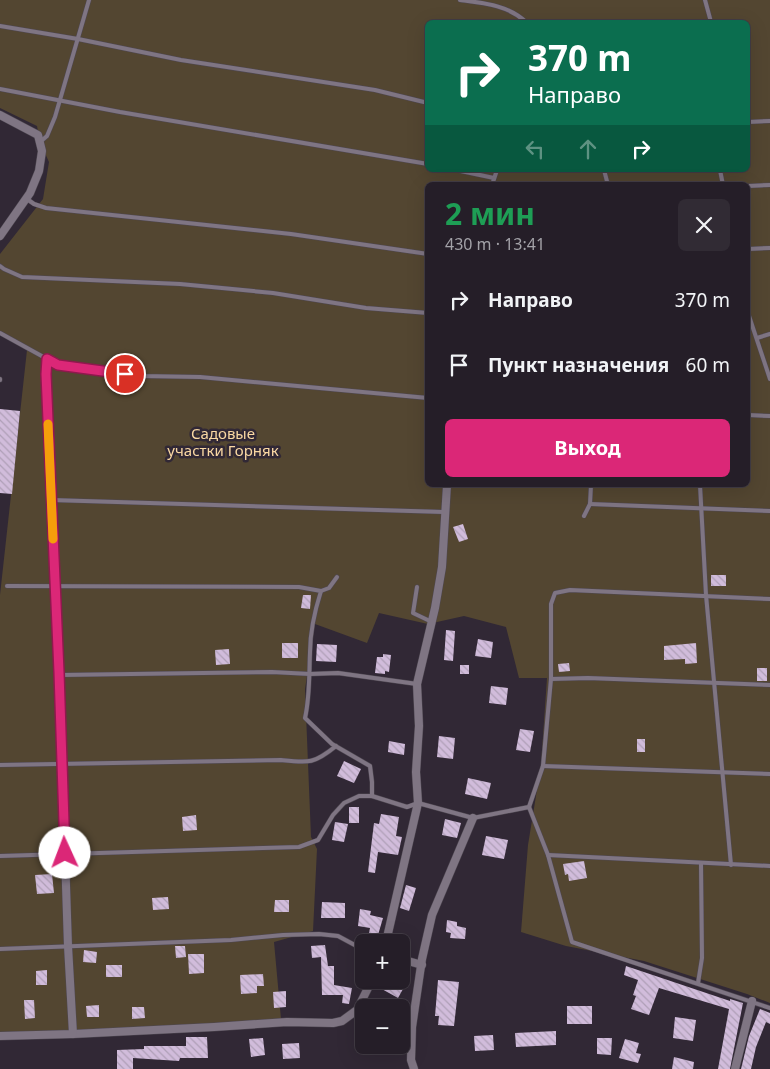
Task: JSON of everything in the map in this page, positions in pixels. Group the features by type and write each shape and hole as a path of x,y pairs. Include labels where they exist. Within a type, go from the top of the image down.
{"street":[{"path":"0,115 38,135 42,151 39,171 30,193 0,236"},
{"path":"47,359 68,946 73,1034"},
{"path":"388,934 418,803 416,772 419,726 417,684 432,622 442,566 446,487"},
{"path":"414,1069 411,1060 412,1027 432,915 473,818"},
{"path":"410,962 422,965"},
{"path":"0,1036 73,1034 287,1022 333,1023 342,1021 358,1010 368,989"},
{"path":"735,1069 752,1001"}],"lane":[{"path":"40,142 47,136 60,101 89,0"},
{"path":"460,0 495,5 518,14 524,20"},
{"path":"704,0 710,20"},
{"path":"0,26 78,39 181,60 375,90 425,102"},
{"path":"0,89 425,163"},
{"path":"750,122 770,121"},
{"path":"466,172 494,178"},
{"path":"493,182 496,172"},
{"path":"750,186 770,185"},
{"path":"27,199 34,204 46,208 291,234 425,254"},
{"path":"750,250 770,248"},
{"path":"0,266 22,277 199,286 273,293 366,308 425,313"},
{"path":"750,324 757,338 770,379"},
{"path":"0,333 58,365 141,376 200,377 425,398"},
{"path":"757,338 770,334"},
{"path":"750,415 770,416"},
{"path":"584,516 590,504 591,487"},
{"path":"700,487 706,595 731,865"},
{"path":"51,500 444,512"},
{"path":"590,504 770,510"},
{"path":"7,586 300,587 321,591 329,588 337,577"},
{"path":"417,587 413,613 432,622"},
{"path":"770,599 570,590 555,593 551,604 551,679 544,766 529,807 548,855 572,942 770,1008"},
{"path":"321,591 316,608 310,651 308,704 305,718 336,746 370,766 372,796"},
{"path":"59,675 338,673 417,684"},
{"path":"551,679 588,678 770,685"},
{"path":"0,765 281,760 306,763 322,758 336,746"},
{"path":"544,766 770,774"},
{"path":"0,856 298,846 318,840 333,815 344,803 359,796 372,796 407,807 418,803 473,818 529,807"},
{"path":"548,855 770,866"},
{"path":"698,984 702,958 701,863"},
{"path":"0,949 231,940 319,934 338,936 355,945"}],"green space":[{"name":"Садовые участки Горняк","path":"0,0 770,0 770,1003 644,961 566,946 521,932 528,845 541,765 547,678 519,678 506,627 464,616 428,624 379,613 367,643 315,624 305,689 311,837 317,849 313,931 274,942 281,1019 0,1037 0,595 27,350 0,334 0,254 43,199 49,162 40,142 37,126 0,108"}],"building":[{"path":"0,409 20,411 12,494 0,493"},
{"path":"463,524 468,539 459,542 453,527"},
{"path":"711,575 726,575 726,586 711,586"},
{"path":"303,595 311,595 310,609 301,608"},
{"path":"446,630 455,631 453,661 444,660"},
{"path":"478,639 493,642 491,658 475,656"},
{"path":"282,643 298,643 298,658 282,658"},
{"path":"696,643 697,663 685,664 685,659 664,660 664,646"},
{"path":"317,644 337,645 336,662 316,661"},
{"path":"229,649 230,664 216,665 215,650"},
{"path":"383,654 391,655 389,672 385,671 385,674 375,673 377,657 383,657"},
{"path":"569,663 570,671 559,672 558,664"},
{"path":"460,665 469,665 469,674 460,674"},
{"path":"757,668 767,668 767,681 757,681"},
{"path":"491,686 508,688 506,705 489,703"},
{"path":"520,729 534,731 530,752 516,750"},
{"path":"439,736 455,738 453,759 437,757"},
{"path":"637,739 645,739 645,752 637,752"},
{"path":"389,741 405,744 404,755 388,752"},
{"path":"344,761 361,769 354,783 337,776"},
{"path":"468,778 491,783 487,799 465,794"},
{"path":"349,807 359,807 359,823 349,823"},
{"path":"381,814 399,817 396,836 402,837 398,855 378,852 375,873 368,872 374,823 379,824"},
{"path":"196,815 197,830 183,831 182,817"},
{"path":"445,819 461,823 457,838 442,835"},
{"path":"335,822 348,824 344,842 332,840"},
{"path":"486,836 508,840 504,859 482,855"},
{"path":"584,861 587,878 569,881 568,874 565,875 563,864"},
{"path":"52,874 54,893 37,894 35,875"},
{"path":"406,885 416,888 409,911 400,908"},
{"path":"168,897 169,909 153,910 152,898"},
{"path":"275,900 289,900 289,912 274,912"},
{"path":"322,902 345,903 345,918 321,918"},
{"path":"360,909 371,911 370,915 383,918 378,934 369,933 370,928 358,926"},
{"path":"447,920 457,922 457,926 466,928 465,939 450,938 451,933 446,932"},
{"path":"325,945 328,966 334,966 334,985 352,988 349,1004 342,1003 343,995 322,995 321,957 312,958 311,946"},
{"path":"175,946 185,946 186,957 176,958"},
{"path":"84,950 97,952 96,963 83,962"},
{"path":"188,954 204,954 204,973 189,974"},
{"path":"106,965 122,965 122,977 106,977"},
{"path":"626,966 730,1001 730,999 743,1003 730,1069 718,1069 729,1009 659,988 649,1015 631,1009 636,996 633,995 638,980 624,975"},
{"path":"47,970 47,985 36,985 36,971"},
{"path":"263,974 264,986 257,986 257,993 241,994 240,975"},
{"path":"438,980 459,982 454,1026 438,1025 439,1016 435,1016"},
{"path":"382,989 403,989 398,998"},
{"path":"286,991 286,1007 274,1008 273,992"},
{"path":"24,1000 34,1000 35,1018 25,1019"},
{"path":"99,1005 99,1017 87,1017 86,1006"},
{"path":"567,1006 592,1006 592,1024 567,1024"},
{"path":"132,1007 144,1007 145,1018 132,1019"},
{"path":"760,1009 770,1013 770,1024 766,1022 756,1047 751,1069 741,1069 749,1036"},
{"path":"675,1017 696,1020 693,1041 673,1038"},
{"path":"556,1031 556,1045 516,1047 515,1033"},
{"path":"493,1035 494,1050 475,1051 474,1036"},
{"path":"186,1037 207,1037 208,1058 180,1058 179,1061 133,1058 133,1069 117,1069 117,1050 144,1049 144,1046 186,1046"},
{"path":"263,1038 265,1055 251,1057 249,1039"},
{"path":"597,1038 612,1038 611,1055 597,1054"},
{"path":"625,1039 639,1043 636,1053 641,1054 638,1063 619,1058"},
{"path":"299,1043 300,1058 283,1059 282,1044"},
{"path":"674,1057 694,1062 693,1069 672,1069"}],"slow traffic":[{"path":"48,424 53,539"}],"route":[{"path":"65,853 46,374 47,359 58,365 125,374"}]}
